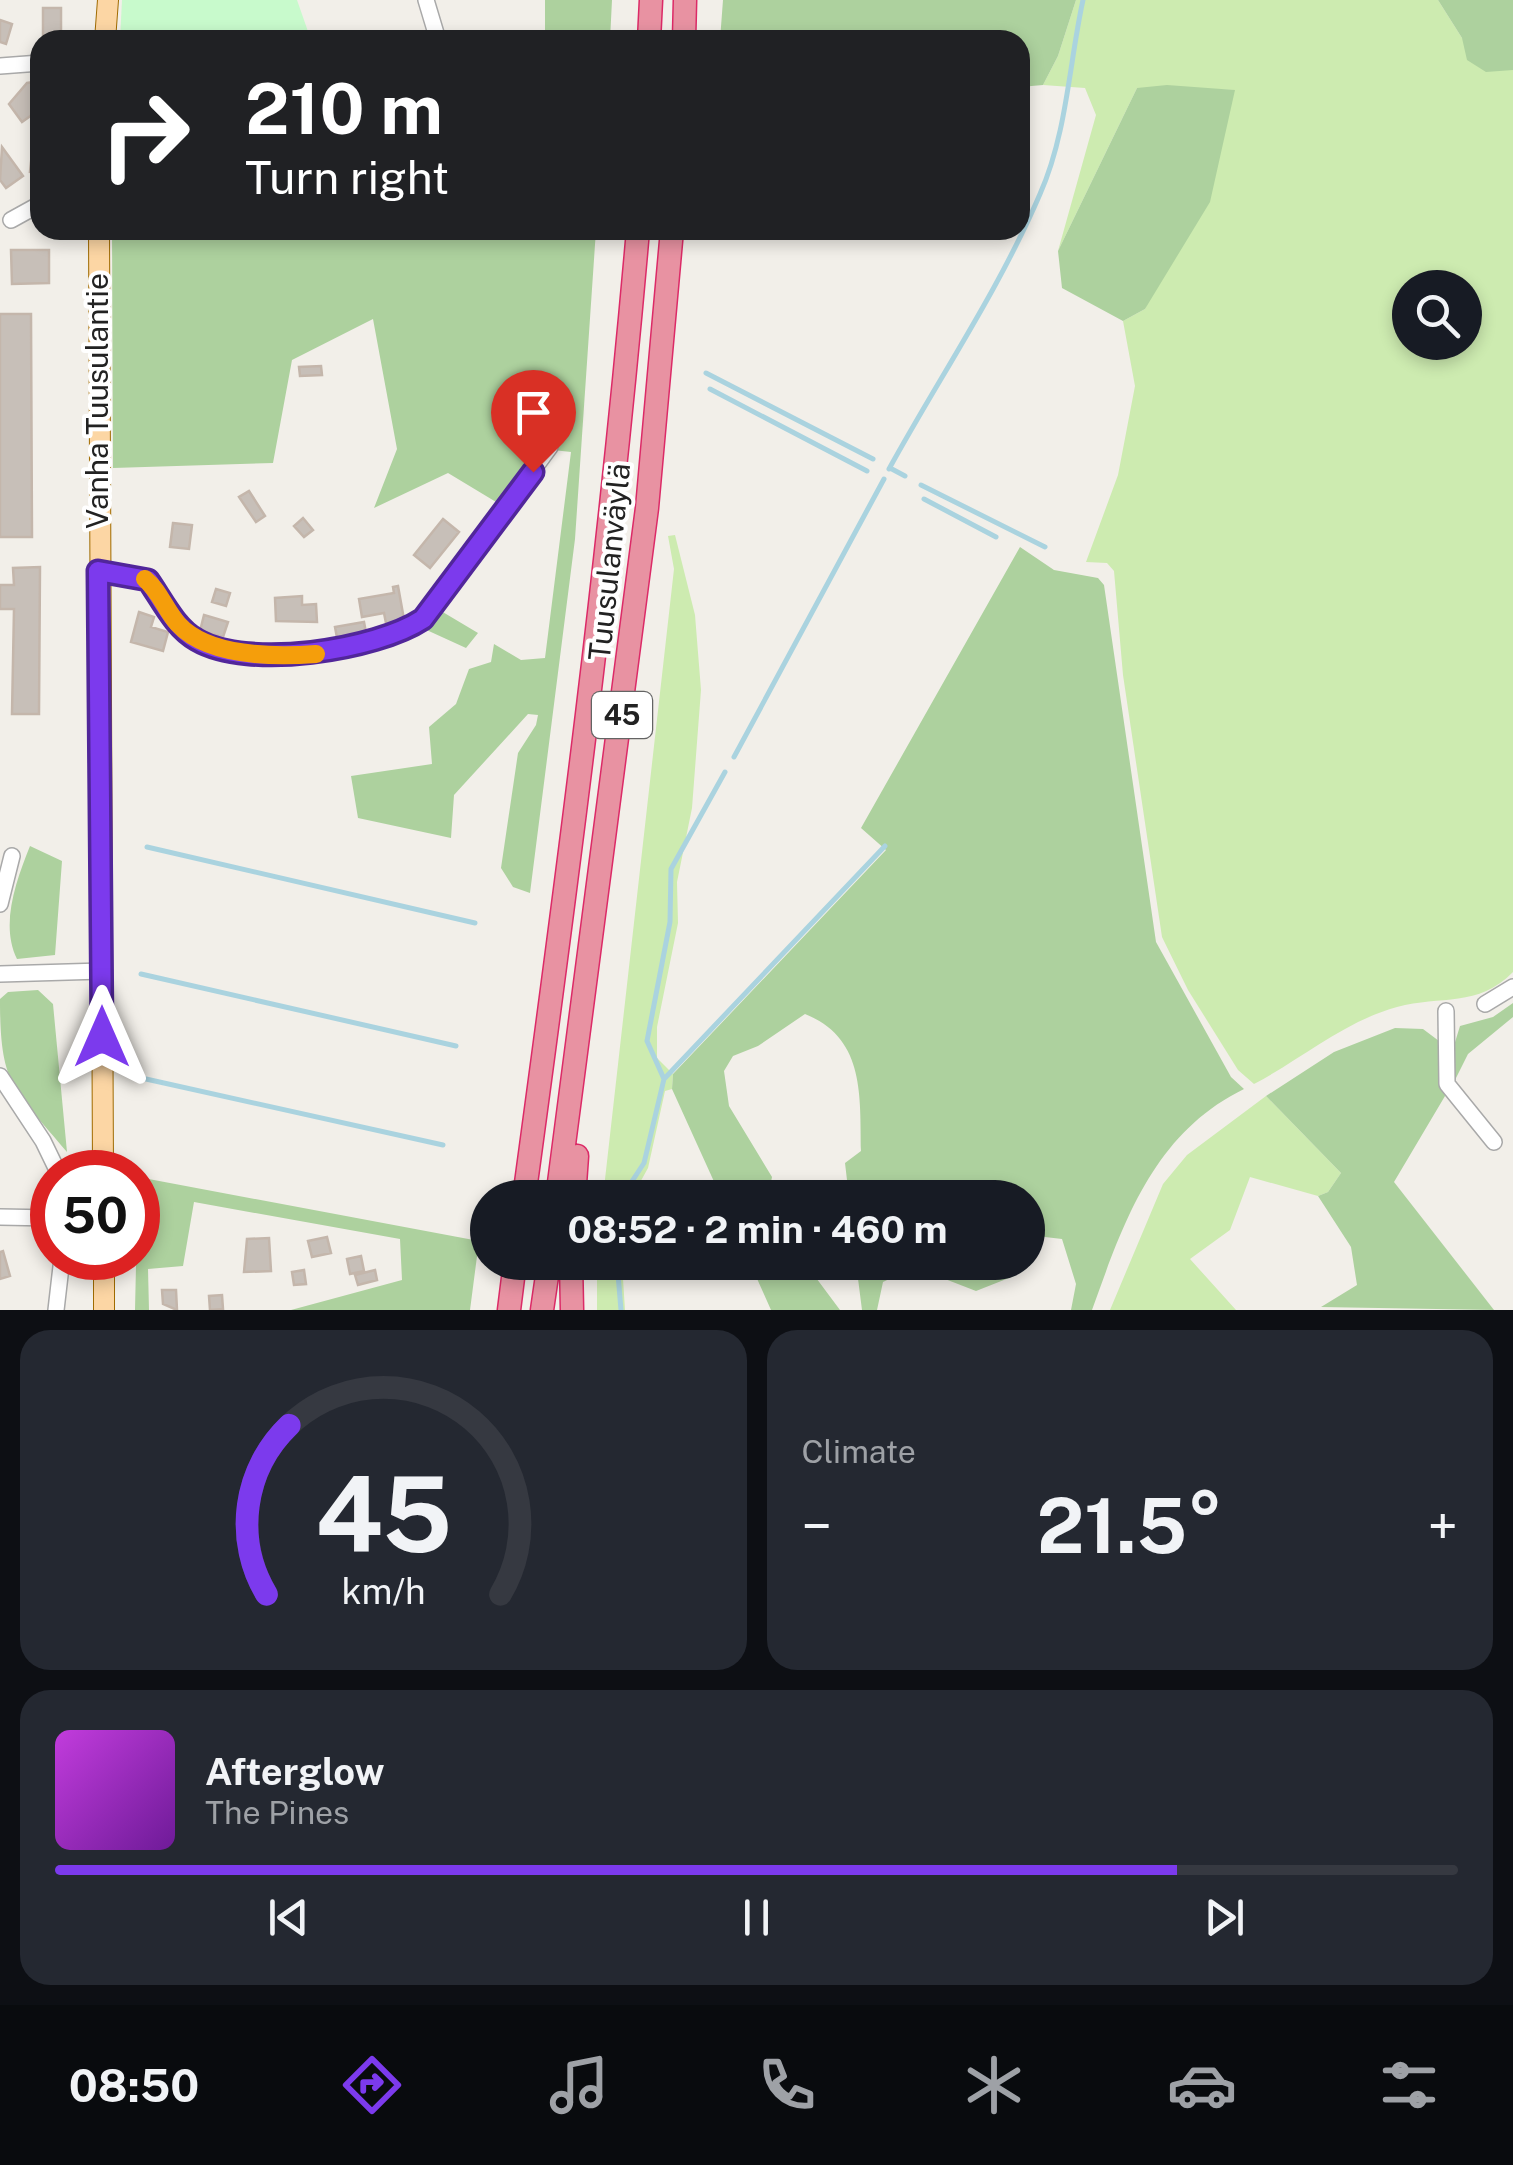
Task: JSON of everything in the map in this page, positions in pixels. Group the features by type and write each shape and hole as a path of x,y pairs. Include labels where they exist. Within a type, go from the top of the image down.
{"highway":[{"path":"650,30 651,0"},
{"path":"684,30 685,0"},
{"name":"Tuusulanväylä","path":"526,1180 612,522 637,240"},
{"name":"Tuusulanväylä","path":"560,1180 648,508 671,240"},
{"path":"574,1180 576,1062"},
{"path":"509,1310 513,1280"},
{"path":"542,1310 546,1280"},
{"path":"571,1280 572,1310"}],"main road":[{"path":"106,30 108,0"},
{"name":"Vanha Tuusulantie","path":"99,240 103,1150"},
{"path":"104,1280 104,1310"}],"street":[{"path":"426,0 435,30"},
{"path":"0,66 30,64"},
{"path":"11,220 30,210"},
{"path":"98,571 148,580 178,624 197,641 224,648 313,654 361,644 423,619 550,447"},
{"path":"0,904 12,856"},
{"path":"0,974 102,971"},
{"path":"1485,1004 1513,986"},
{"path":"1446,1011 1447,1084 1494,1142"},
{"path":"0,1076 47,1150"},
{"path":"0,1217 30,1218"},
{"path":"56,1310 59,1280"}],"green space":[{"path":"122,0 297,0 308,30 120,30"},
{"path":"545,0 612,0 610,30 545,30"},
{"path":"723,0 1076,0 1058,56 1043,85 1030,86 1030,30 721,30"},
{"path":"1076,0 1438,0 1462,38 1500,70 1513,70 1513,972 1473,996 1378,1013 1254,1084 1238,1070 1188,990 1162,937 1123,675 1114,571 1107,563 1086,562 1118,475 1135,386 1123,321 1145,309 1234,90 1137,88 1058,251 1096,115 1085,88 1043,85 1058,56"},
{"path":"1438,0 1513,0 1513,70 1486,72 1467,60 1462,38"},
{"path":"1167,85 1235,90 1210,202 1145,309 1123,321 1062,288 1058,251 1137,88"},
{"path":"112,240 595,240 575,539 530,893 513,887 501,868 518,753 538,715 528,714 454,795 451,838 358,818 351,776 432,764 429,727 456,704 469,669 491,662 494,644 521,660 545,658 571,452 553,450 511,511 448,473 374,508 397,449 373,319 292,360 273,463 113,468"},
{"path":"675,535 695,615 701,690 692,808 677,882 678,923 657,1027 657,1058 673,1074 672,1089 665,1091 648,1168 641,1180 605,1180 674,569 668,536"},
{"path":"1020,547 1054,570 1098,578 1104,585 1156,942 1231,1077 1244,1089 1213,1107 1165,1155 1130,1213 1092,1310 1071,1310 1076,1284 1062,1239 1045,1237 1045,1180 847,1180 845,1163 861,1151 855,1070 839,1038 825,1024 805,1014 758,1046 733,1056 724,1071 729,1106 771,1180 713,1180 672,1089 673,1074 886,850 861,828"},
{"path":"436,608 478,633 466,648 420,627"},
{"path":"30,846 62,861 55,955 17,959 10,918 15,888"},
{"path":"38,990 53,1004 67,1150 22,1098 7,1069 0,999 8,992"},
{"path":"1513,1003 1513,1017 1468,1054 1454,1082 1452,1052 1460,1026 1493,1017"},
{"path":"1395,1028 1423,1029 1439,1041 1445,1096 1394,1182 1494,1310 1321,1307 1357,1285 1351,1247 1318,1196 1328,1192 1341,1173 1266,1096 1334,1052"},
{"path":"1266,1096 1341,1173 1328,1192 1318,1196 1250,1177 1230,1230 1190,1259 1236,1310 1110,1310 1163,1184 1187,1155"},
{"path":"160,1181 470,1239 470,1280 474,1280 470,1310 291,1310 402,1280 400,1239 194,1202 183,1266 160,1268"},
{"path":"136,1280 148,1280 149,1310 135,1310"},
{"path":"597,1280 623,1280 625,1310 597,1310"},
{"path":"758,1280 818,1280 840,1310 771,1310"},
{"path":"858,1280 887,1280 883,1282 877,1310 862,1310"},
{"path":"948,1280 1004,1280 976,1291"}],"building":[{"path":"43,8 61,8 61,30 43,30"},
{"path":"0,20 12,24 6,44 0,42"},
{"path":"30,83 30,116 22,122 9,104"},
{"path":"2,147 23,176 6,188 0,180"},
{"path":"11,250 49,250 49,283 12,284"},
{"path":"0,314 31,314 32,537 0,537"},
{"path":"321,366 322,375 300,376 299,367"},
{"path":"560,402 569,409 560,420 551,413"},
{"path":"249,491 265,516 256,522 239,497"},
{"path":"303,518 313,530 304,537 294,526"},
{"path":"443,519 459,532 430,568 414,555"},
{"path":"173,523 192,525 189,549 170,547"},
{"path":"40,567 39,714 12,714 14,609 0,609 0,585 14,585 13,568"},
{"path":"398,586 405,625 387,628 384,613 362,617 359,599 394,593 393,587"},
{"path":"216,589 230,593 226,606 212,602"},
{"path":"302,596 302,605 316,604 317,622 276,621 275,598"},
{"path":"139,612 154,617 151,627 168,632 163,651 131,642"},
{"path":"204,615 228,622 223,637 200,631"},
{"path":"364,622 367,638 338,643 335,627"},
{"path":"327,1237 331,1253 312,1257 308,1241"},
{"path":"269,1238 271,1271 244,1272 247,1239"},
{"path":"3,1251 10,1276 0,1279 0,1252"},
{"path":"361,1256 364,1271 350,1274 347,1259"},
{"path":"304,1270 306,1284 294,1285 292,1272"},
{"path":"375,1270 377,1280 358,1285 355,1275"},
{"path":"162,1290 176,1290 177,1310 163,1304"},
{"path":"222,1295 223,1309 210,1310 209,1296"}],"waterway":[{"path":"1030,216 1049,171 1062,123 1083,0"},
{"path":"889,469 1019,240"},
{"path":"706,373 873,459"},
{"path":"710,389 867,471"},
{"path":"890,468 905,476"},
{"path":"734,757 884,479"},
{"path":"921,485 1045,547"},
{"path":"924,499 996,537"},
{"path":"633,1180 644,1163 664,1079 647,1041 670,922 671,869 725,772"},
{"path":"664,1079 885,846"},
{"path":"147,847 475,923"},
{"path":"141,974 456,1046"},
{"path":"146,1079 443,1145"},
{"path":"618,1280 621,1310"}],"slow traffic":[{"path":"145,579 178,624 197,641 224,648 316,654"}],"route":[{"path":"102,1037 98,571 148,580 178,624 197,641 224,648 313,654 361,644 409,628 423,619 533,472"}]}
